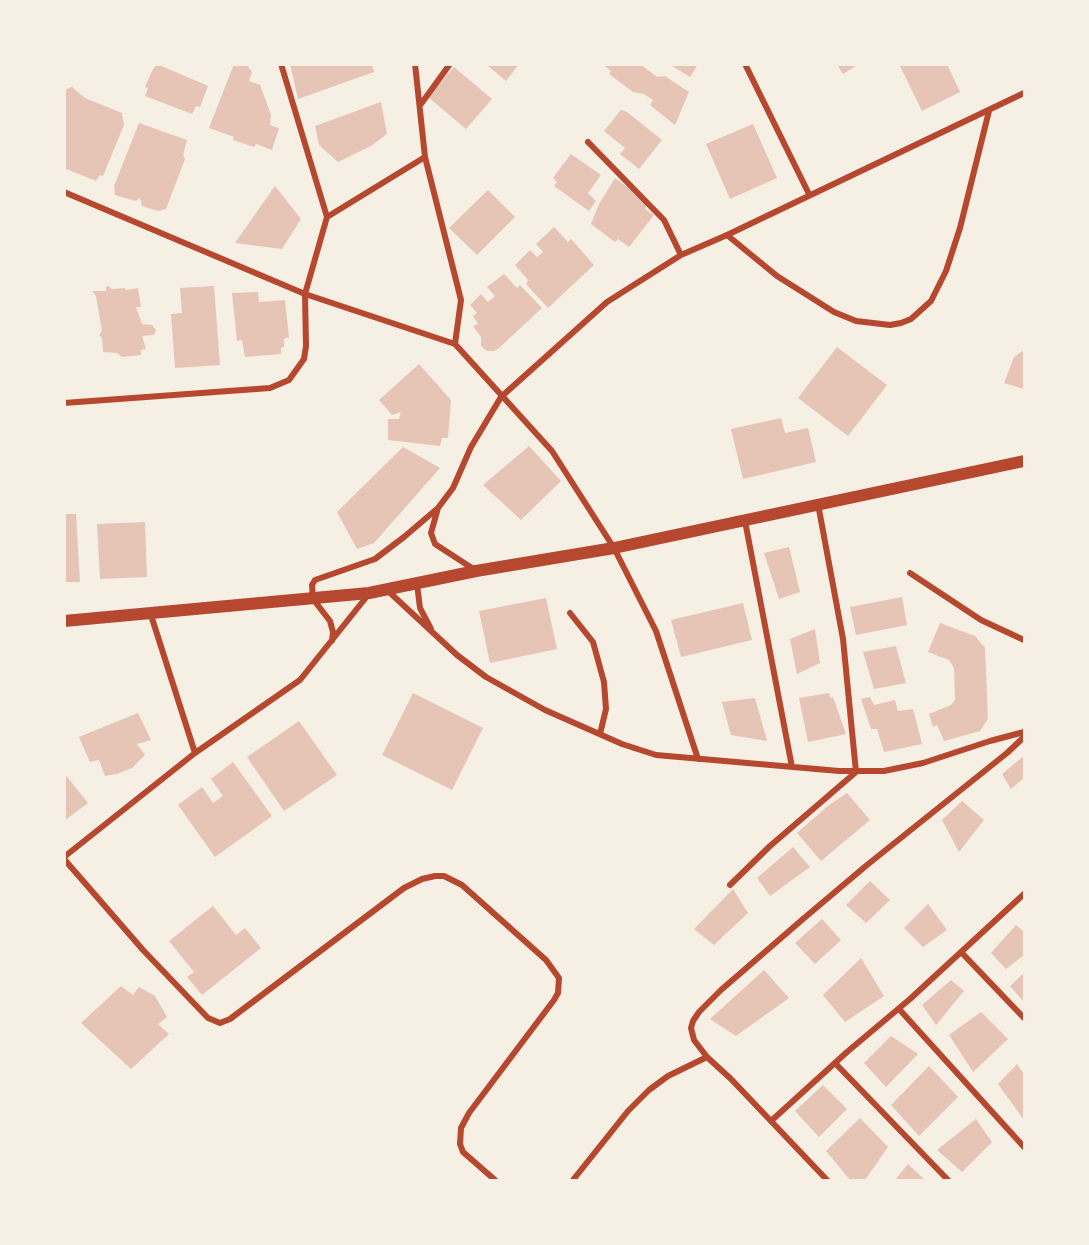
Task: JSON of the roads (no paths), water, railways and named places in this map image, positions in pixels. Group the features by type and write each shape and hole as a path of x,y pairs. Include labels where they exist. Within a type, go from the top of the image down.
{"main road":[{"path":"64,621 369,594 476,571 614,548 1024,460"}],"street":[{"path":"64,403 270,388 289,380 304,359 305,294 327,217 281,64"},
{"path":"415,64 425,157 461,300 455,344"},
{"path":"421,104 450,64"},
{"path":"745,64 809,195"},
{"path":"332,641 332,626 313,598 312,585 315,580 375,559 438,508 453,488 471,447 501,397 607,302 681,255 1024,93"},
{"path":"727,235 777,276 834,312 856,321 890,325 912,319 931,301 946,271 960,228 989,111"},
{"path":"588,142 664,220 681,255"},
{"path":"327,217 425,157"},
{"path":"64,192 305,294 455,344 552,451 614,548 656,631 698,759"},
{"path":"818,503 843,639 856,772"},
{"path":"438,508 431,533 435,544 476,571"},
{"path":"746,520 792,767"},
{"path":"910,573 981,620 1024,640"},
{"path":"417,584 420,608 437,637"},
{"path":"394,589 412,613 437,637 486,677 545,710 656,755 856,772 884,771 923,763 1005,737 1024,735"},
{"path":"369,594 300,680 195,753 64,858 143,950 208,1018 220,1023 239,1013 404,888 422,879 435,876 444,876 462,885 546,960 559,978 560,984 554,1000 469,1113 461,1128 460,1144 463,1152 495,1180"},
{"path":"412,613 417,612 420,608"},
{"path":"150,612 195,753"},
{"path":"570,613 593,642 604,682 606,709 600,734"},
{"path":"827,1180 731,1079 707,1057 694,1040 691,1028 693,1021 699,1012 834,892 1007,753 1024,735"},
{"path":"730,885 779,838 856,772"},
{"path":"771,1121 1024,896"},
{"path":"962,952 1024,1018"},
{"path":"899,1009 1024,1147"},
{"path":"573,1180 628,1112 649,1090 668,1076 707,1057"},
{"path":"835,1063 948,1180"}]}
